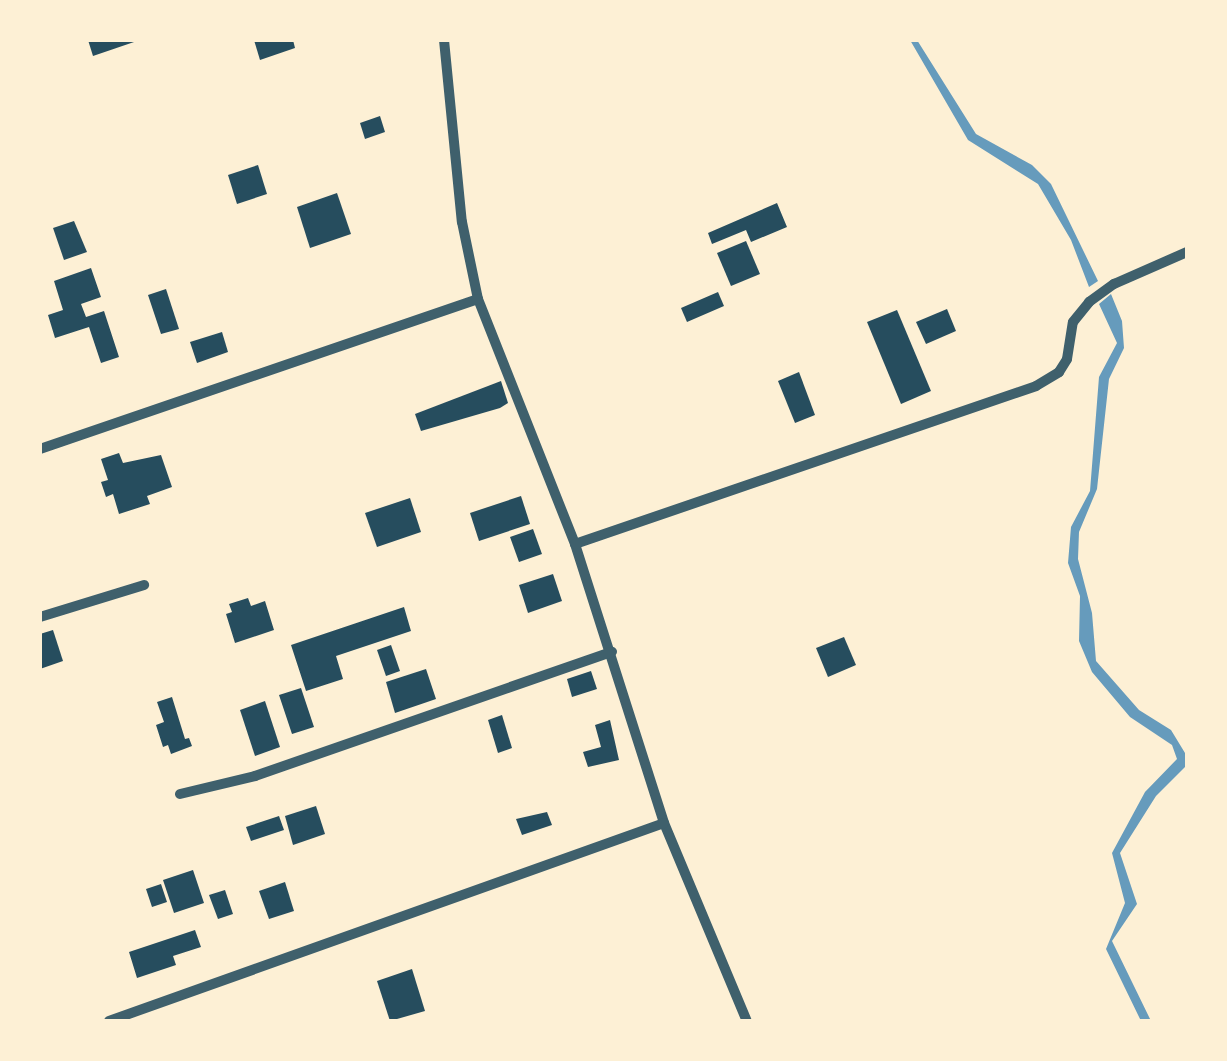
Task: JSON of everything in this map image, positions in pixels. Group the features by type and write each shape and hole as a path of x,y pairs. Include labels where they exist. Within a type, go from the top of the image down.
{"street":[{"path":"444,40 462,222 478,299 575,544 664,823 748,1021"},
{"path":"575,544 1036,386 1060,372 1068,359 1073,322 1088,302 1114,284 1187,252"},
{"path":"40,449 478,299"},
{"path":"40,617 144,585"},
{"path":"180,794 255,776 612,652"},
{"path":"110,1021 664,823"}],"water":[{"path":"910,40 917,40 976,134 1032,165 1051,184 1098,281 1089,287 1071,240 1038,184 968,140"},
{"path":"1111,294 1122,321 1124,348 1109,379 1097,489 1079,532 1078,559 1092,613 1096,661 1139,710 1171,730 1185,753 1187,765 1156,796 1120,853 1137,904 1112,941 1151,1021 1141,1021 1106,949 1125,903 1112,853 1145,792 1177,759 1172,745 1130,717 1092,672 1079,641 1080,596 1068,563 1071,527 1090,491 1099,377 1117,343 1099,304"}],"building":[{"path":"88,40 137,40 137,41 93,56"},
{"path":"254,40 293,40 295,48 260,60"},
{"path":"380,116 385,132 365,139 360,123"},
{"path":"258,165 267,194 237,204 228,175"},
{"path":"337,193 351,234 310,248 297,207"},
{"path":"777,203 787,227 751,242 746,230 712,244 708,233"},
{"path":"74,221 87,252 64,260 53,228"},
{"path":"746,241 760,274 731,286 717,253"},
{"path":"91,268 101,297 81,304 86,317 104,311 119,357 101,363 89,327 55,338 48,315 63,310 54,281"},
{"path":"166,289 179,329 161,334 148,295"},
{"path":"718,292 724,306 687,322 681,308"},
{"path":"947,309 956,331 926,344 916,322"},
{"path":"897,310 931,391 901,404 867,322"},
{"path":"222,332 228,352 197,363 190,342"},
{"path":"799,372 815,415 795,423 778,381"},
{"path":"501,381 508,403 500,408 421,431 415,414"},
{"path":"119,453 123,463 161,455 172,487 147,496 150,504 119,514 113,494 106,497 101,482 108,480 101,459"},
{"path":"521,496 530,524 479,541 470,513"},
{"path":"410,498 421,532 377,547 365,513"},
{"path":"533,529 542,554 519,562 510,537"},
{"path":"553,574 562,601 528,613 519,585"},
{"path":"248,598 251,606 265,601 274,630 235,643 226,614 232,612 229,604"},
{"path":"404,607 411,631 336,656 343,679 306,691 291,645"},
{"path":"53,630 63,661 40,669 40,634"},
{"path":"844,637 856,665 828,677 816,648"},
{"path":"391,645 400,671 386,676 377,650"},
{"path":"426,669 436,699 395,713 386,682"},
{"path":"591,671 597,689 572,697 567,679"},
{"path":"301,688 314,727 292,734 279,695"},
{"path":"172,697 185,739 189,738 192,746 171,754 168,745 163,747 156,725 164,722 157,702"},
{"path":"265,701 280,747 255,756 240,710"},
{"path":"502,715 512,748 498,753 488,720"},
{"path":"610,720 619,760 588,767 583,752 601,747 595,725"},
{"path":"316,806 325,834 293,845 285,816"},
{"path":"547,812 552,825 522,835 516,819"},
{"path":"279,816 284,830 251,841 246,827"},
{"path":"193,870 204,903 174,913 163,880"},
{"path":"285,882 294,911 269,919 259,891"},
{"path":"161,884 167,902 152,907 146,889"},
{"path":"225,890 233,914 218,919 209,895"},
{"path":"195,930 201,947 173,956 176,965 137,978 129,952"},
{"path":"412,969 425,1011 390,1021 377,981"}]}
